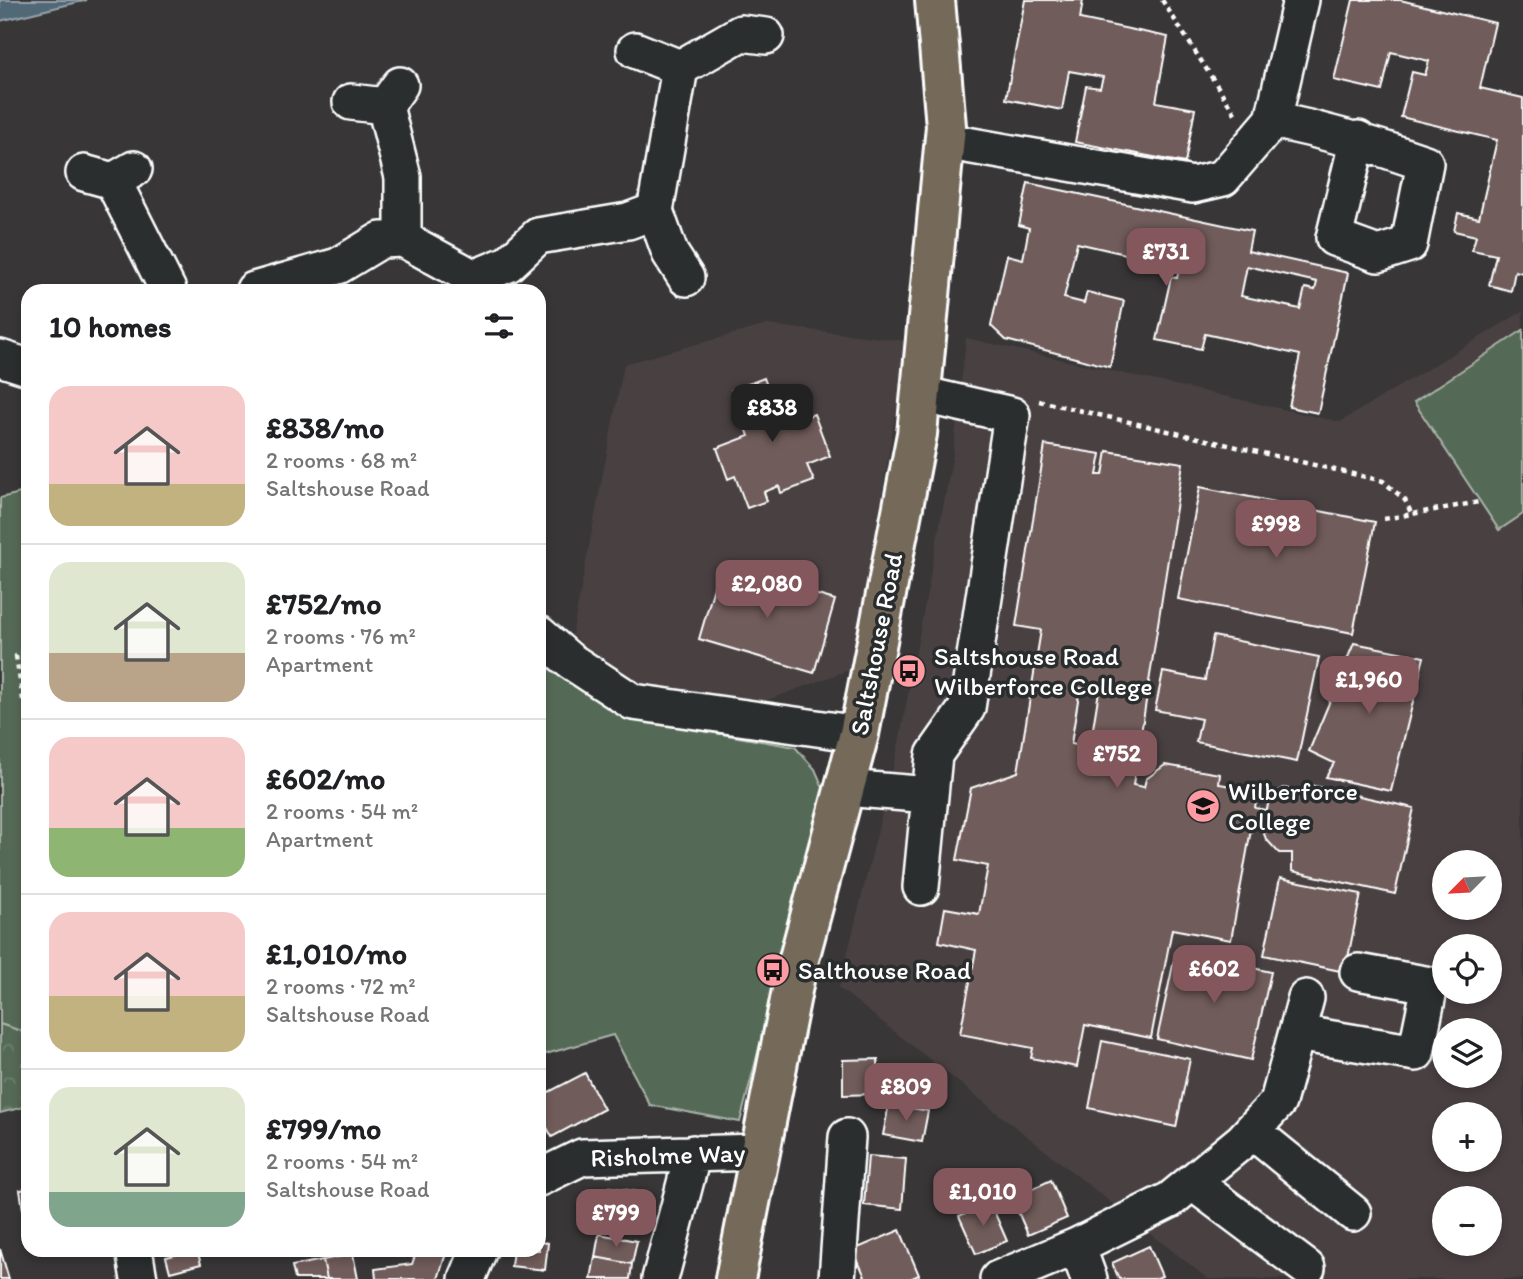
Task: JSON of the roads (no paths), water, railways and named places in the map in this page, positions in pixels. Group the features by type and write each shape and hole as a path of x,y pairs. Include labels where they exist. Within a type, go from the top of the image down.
{"main road":[{"name":"Saltshouse Road","path":"735,1279 796,970 859,734 917,434 946,126 934,0"}],"street":[{"path":"944,141 1193,185 1223,178 1263,131 1301,0"},
{"path":"680,68 741,33 766,36"},
{"path":"635,50 680,68"},
{"path":"680,68 655,211 670,253 686,278"},
{"path":"379,98 403,177 403,239"},
{"path":"1263,131 1357,139"},
{"path":"110,174 164,284"},
{"path":"275,284 338,266 381,240 403,239 474,278 508,264 538,236 628,221 655,211"},
{"path":"0,358 21,365"},
{"path":"920,394 1012,415 967,708 934,755 921,887"},
{"path":"546,640 569,660 633,702 859,734"},
{"path":"845,788 930,795"},
{"path":"1297,1033 1416,1053 1430,985 1358,972"},
{"path":"998,1279 1077,1246 1170,1200 1252,1130 1278,1101 1306,998"},
{"path":"1252,1130 1353,1213"},
{"path":"836,1279 847,1137"},
{"name":"Risholme Way","path":"546,1175 582,1157 760,1152"},
{"path":"660,1279 693,1153"},
{"path":"1192,1182 1307,1268"},
{"path":"1077,1246 1089,1279"},
{"path":"135,1257 139,1279"},
{"path":"467,1279 476,1257"}],"water":[{"path":"0,0 87,0 0,21"}],"place":[{"name":"Saltshouse Road Wilberforce College","path":"909,671"},
{"name":"Wilberforce College","path":"1203,806"},
{"name":"Salthouse Road","path":"773,970"}]}
